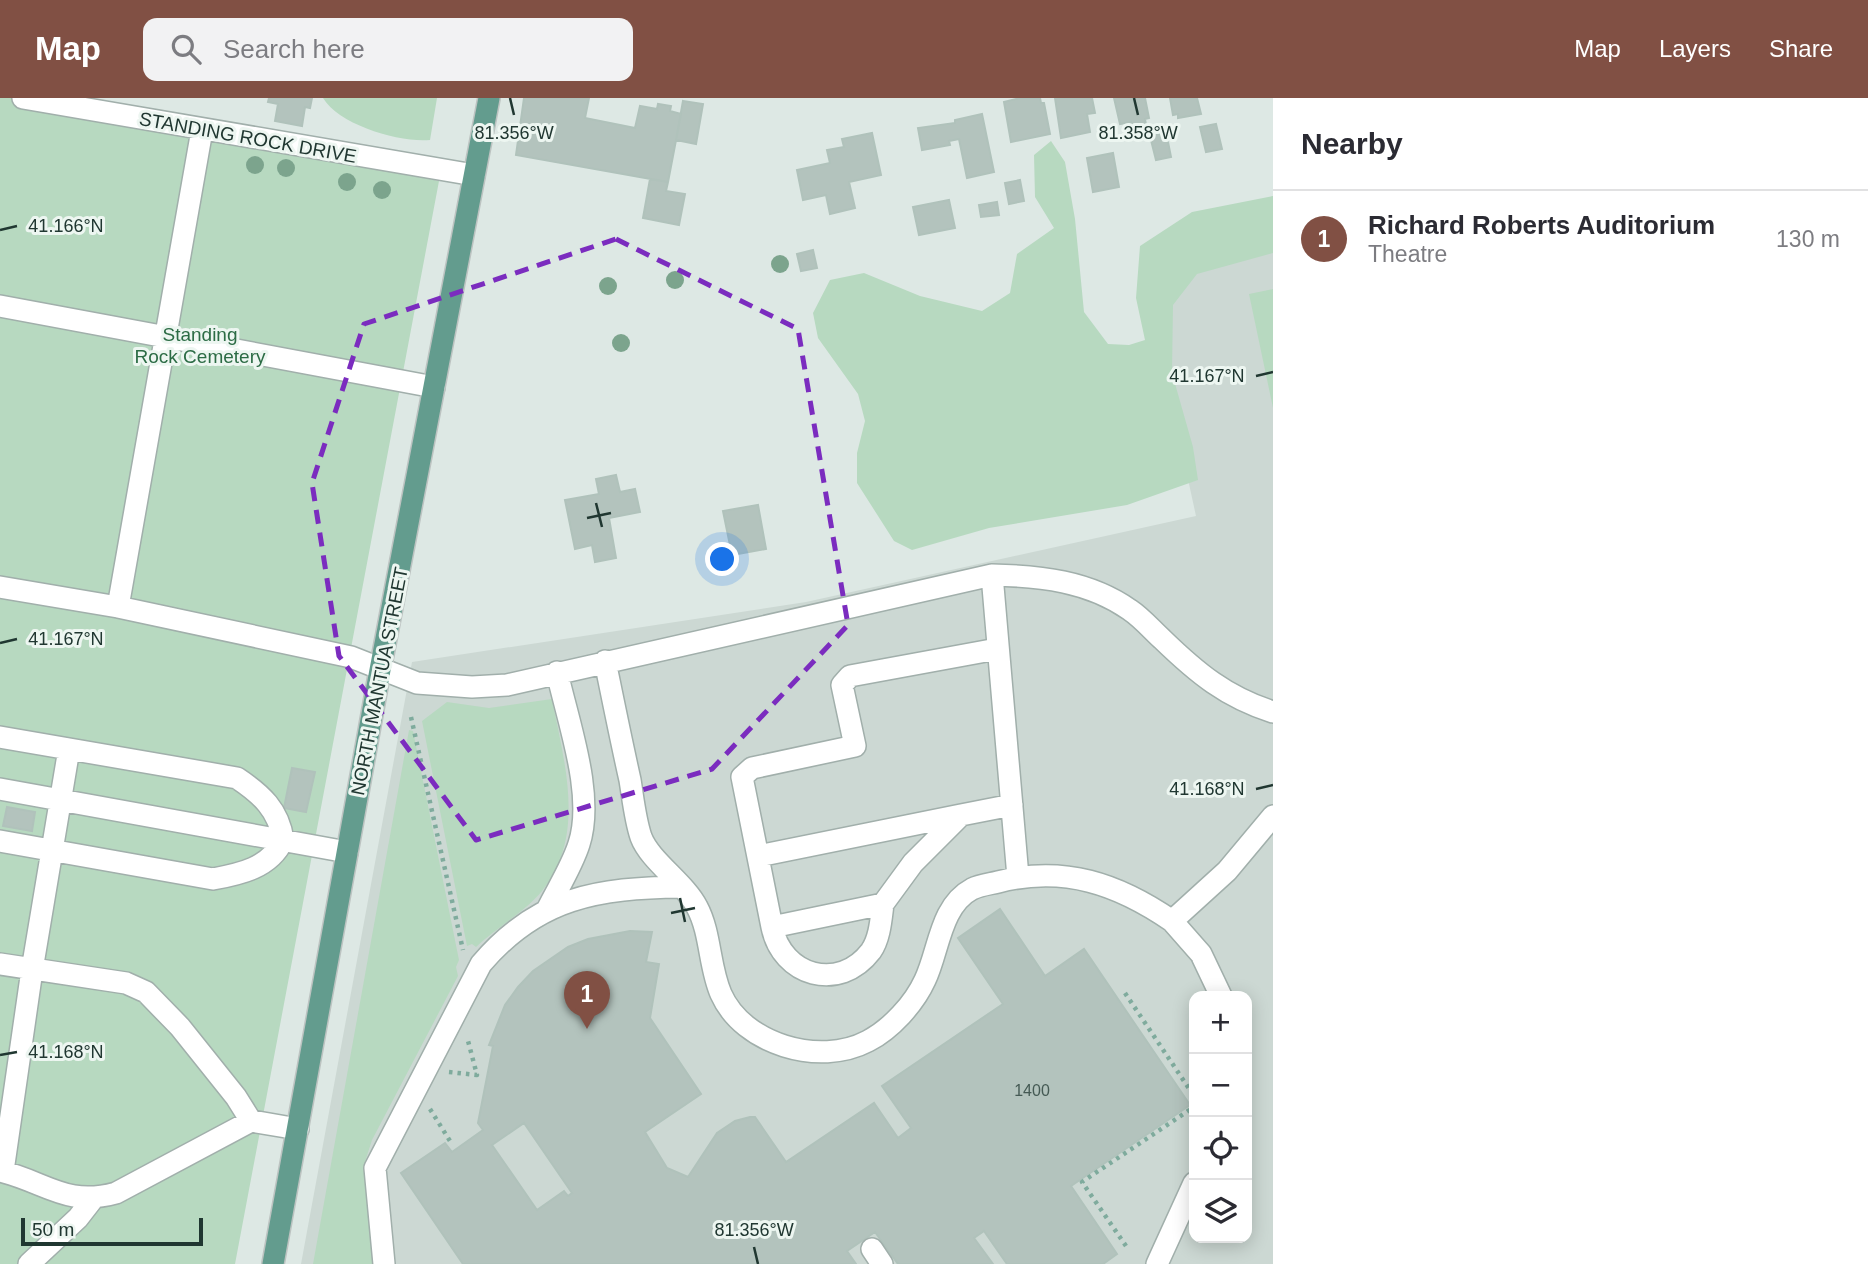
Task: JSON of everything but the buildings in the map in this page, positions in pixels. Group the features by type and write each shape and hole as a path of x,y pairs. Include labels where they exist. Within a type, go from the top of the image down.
{"main road":[{"name":"NORTH MANTUA STREET","path":"273,1264 380,670 489,98"}],"street":[{"name":"STANDING ROCK DRIVE","path":"23,98 474,175"},
{"path":"118,607 202,130"},
{"path":"0,306 433,387"},
{"path":"0,587 118,607 351,657 417,683 472,687 507,685 992,575 1036,576 1094,590 1131,611 1200,675 1242,703 1273,712"},
{"path":"992,575 1018,877"},
{"path":"961,815 913,863 883,904 873,949 859,964 841,973 821,976 800,968 782,954 772,927 742,777 752,768 855,746 842,685 849,676 997,649"},
{"path":"605,661 642,839 697,908 721,994 739,1021 781,1045 808,1051 866,1042 892,1024 912,1002 925,981 949,911 972,889 1018,877 1060,876 1101,883 1137,897 1172,921 1201,954 1219,991"},
{"path":"548,908 579,845 584,823 584,798 558,672"},
{"path":"0,737 236,778 258,792 275,811 283,841 277,853 262,864 239,874 213,879 0,841"},
{"path":"69,749 2,1171 70,1196 92,1200 116,1193 251,1121 298,1129"},
{"path":"0,789 347,852"},
{"path":"758,856 1012,804"},
{"path":"1172,921 1227,872 1273,816"},
{"path":"384,1264 375,1168 470,982 500,941 548,908 608,890 682,887"},
{"path":"772,927 883,904"},
{"path":"0,964 126,983 146,992 180,1027 236,1097 251,1121"},
{"path":"1157,1264 1189,1195"},
{"path":"29,1264 78,1218 92,1200"}],"path":[{"path":"411,717 470,982"},
{"path":"1125,993 1189,1089"},
{"path":"445,1072 477,1075"},
{"path":"429,1108 450,1141"},
{"path":"1126,1246 1082,1182 1189,1110"}],"highlighted area":[{"path":"616,239 798,329 848,625 712,769 476,840 339,656 312,483 364,324"}],"shaded area":[{"path":"1273,241 1273,1264 301,1264 412,662 806,602 1196,516 1142,268"}],"green space":[{"name":"Standing Rock Cemetery","path":"0,98 23,98 202,130 439,181 235,1264 0,1264"},
{"path":"323,98 437,98 430,140 403,138 371,130 342,116"},
{"path":"1051,141 1065,162 1075,219 1084,312 1108,344 1129,345 1145,340 1136,298 1140,246 1192,212 1273,196 1273,253 1197,274 1173,305 1172,373 1193,447 1198,480 1127,505 989,528 912,550 894,541 857,483 857,453 865,421 858,394 818,338 813,313 830,280 864,273 920,296 982,311 1010,293 1017,254 1054,228 1035,197 1034,155"},
{"path":"1273,289 1273,408 1249,294"},
{"path":"552,699 566,773 568,822 564,846 556,869 542,891 476,947 472,944 467,946 422,721 447,702 489,708"},
{"path":"409,730 413,731 459,960 456,967 458,976 372,1140 364,1165 374,1264 313,1264"}],"place":[{"name":"Richard Roberts Auditorium","path":"587,1029"}]}
